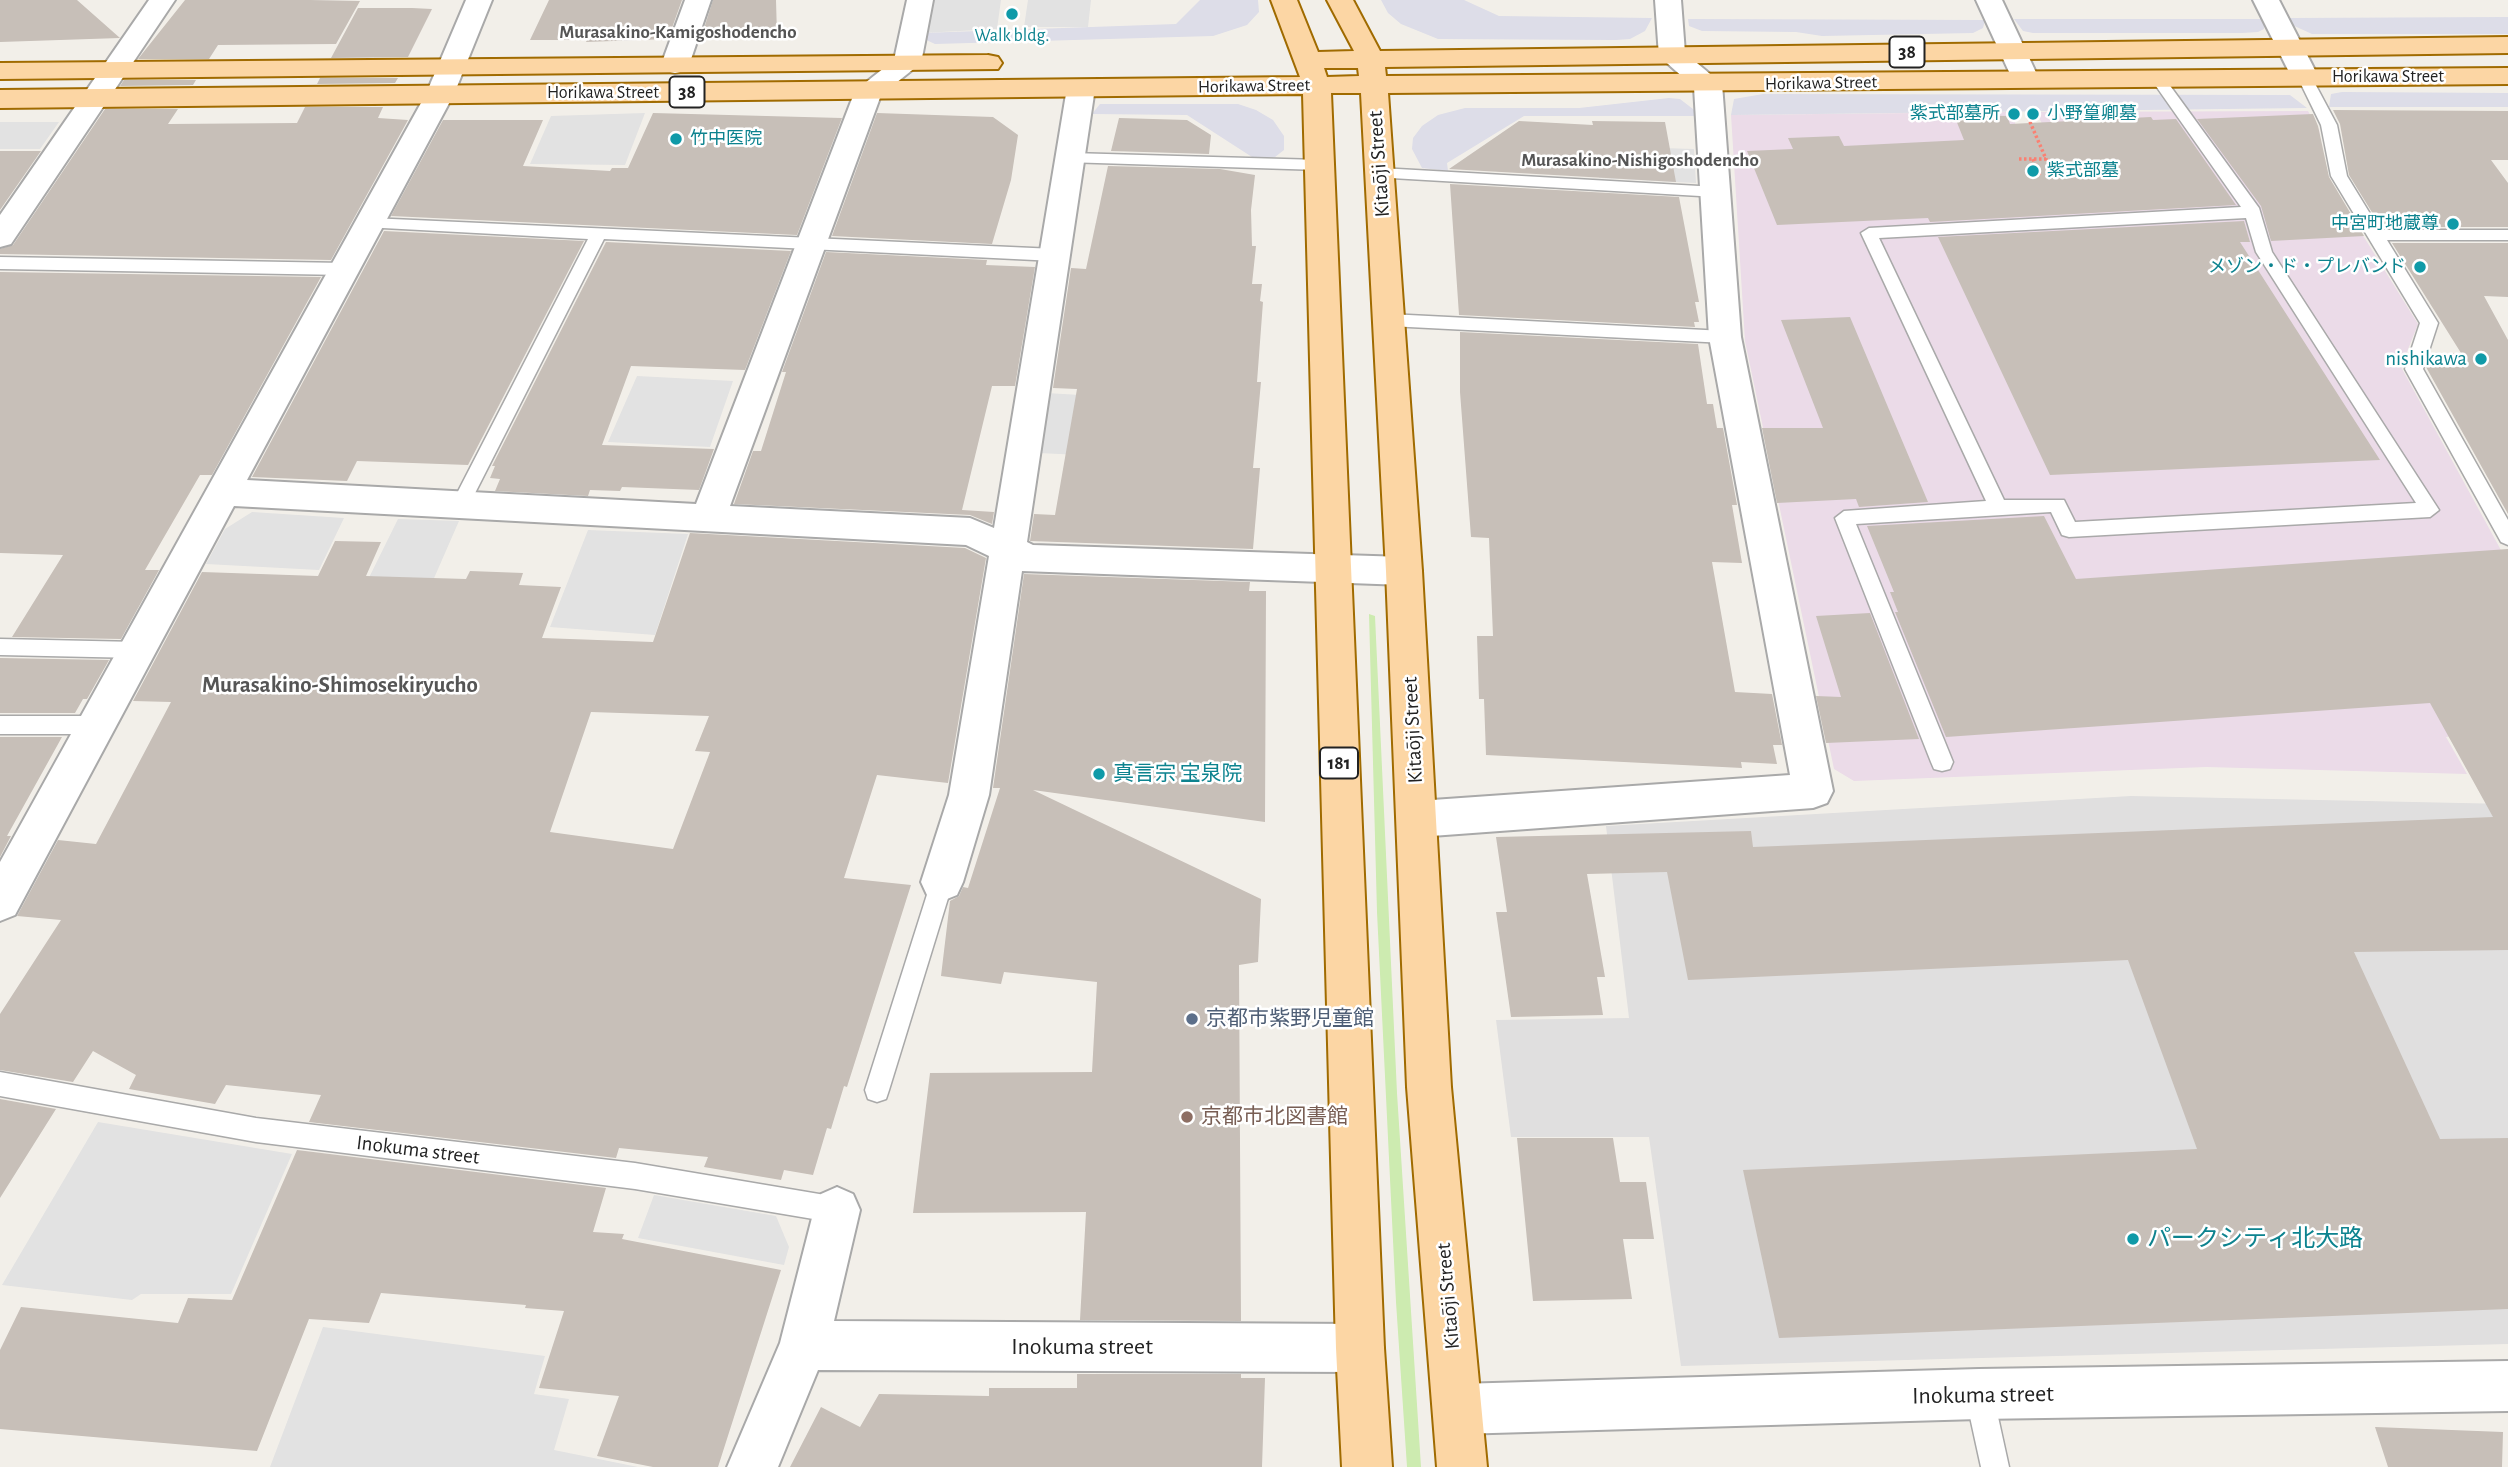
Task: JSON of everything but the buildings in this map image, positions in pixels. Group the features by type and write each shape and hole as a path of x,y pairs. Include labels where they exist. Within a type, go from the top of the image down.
{"main road":[{"name":"181","path":"1284,0 1312,72 1320,165 1360,1348 1367,1467"},
{"name":"Kitaōji Street","path":"1340,0 1372,73 1418,819 1429,1087 1462,1467"},
{"name":"Horikawa Street","path":"1372,73 1672,55 2508,45"},
{"name":"Horikawa Street","path":"0,99 92,99 675,65 907,63 1372,73 1708,84 2508,76"},
{"name":"Horikawa Street","path":"0,71 115,69 869,91 1081,88 1312,72"}],"street":[{"path":"0,237 162,0"},
{"path":"0,902 370,223 445,80 479,0"},
{"path":"675,65 698,0"},
{"path":"708,518 869,91 907,63 920,0"},
{"path":"1418,819 1813,791 1726,337 1708,84 1672,55 1668,0"},
{"path":"1989,0 2026,81"},
{"path":"2266,0 2305,78"},
{"path":"942,882 969,794 1081,88"},
{"path":"223,492 970,532 1029,559 1332,571 1404,571"},
{"path":"752,1467 804,1345 837,1210"},
{"name":"Inokuma street","path":"804,1345 1360,1348"},
{"name":"Inokuma street","path":"1458,1409 1979,1394 2508,1386"}],"lane":[{"path":"2305,78 2329,125 2339,176 2429,323 2414,369 2508,537"},
{"path":"1942,762 1844,518 2057,505 2068,530 2430,510 2264,252 2253,212 2158,79"},
{"path":"1071,158 1320,165"},
{"path":"1380,173 1717,192"},
{"path":"1998,507 1869,233 2253,212"},
{"path":"370,223 1055,255"},
{"path":"460,505 599,234"},
{"path":"2374,235 2508,235"},
{"path":"0,263 345,269"},
{"path":"1388,320 1726,337"},
{"path":"0,646 138,650"},
{"path":"0,725 96,726"},
{"path":"877,1090 942,882"},
{"name":"Inokuma street","path":"0,1084 256,1130 635,1176 837,1210"},
{"path":"1979,1394 1995,1467"}],"path":[{"path":"2019,159 2046,159 2025,111"},
{"path":"2033,159 2040,176"}],"shaded area":[{"path":"929,0 1001,0 997,29 922,33"},
{"path":"1028,0 1091,0 1088,27 1024,27"},
{"path":"1200,0 1258,0 1259,12 1247,25 1213,36 935,44 922,38 922,33 1176,24"},
{"path":"1381,0 1464,0 1499,16 1652,18 1645,31 1630,39 1438,39 1401,24 1388,13"},
{"path":"2508,17 2508,34 2312,34 2290,24 2287,18"},
{"path":"1688,19 1985,20 1983,28 1973,33 1822,36 1796,32 1702,31 1689,26"},
{"path":"2014,19 2261,19 2264,29 2242,33 2033,33 2023,31"},
{"path":"2508,93 2508,107 2329,107 2331,94"},
{"path":"1763,94 2290,95 2307,108 1731,115 1734,99"},
{"path":"1680,99 1702,116 1524,116 1447,163 1448,171 1422,168 1412,149 1413,138 1422,126 1438,115 1465,108 1579,108"},
{"path":"1100,104 1238,104 1273,120 1284,136 1284,150 1275,157 1252,157 1187,115 1092,114"},
{"path":"2308,111 2319,130 2326,176 2418,324 2401,367 2508,563 2508,728 2446,737 2467,774 2206,767 1854,781 1834,769 1745,341 1731,115 2011,112 2024,147 2070,178 2036,112"},
{"path":"645,113 625,165 530,164 551,116"},
{"path":"0,122 59,122 40,149 0,149"},
{"path":"1597,146 1694,149 1696,183 1599,178"},
{"path":"637,376 733,381 710,447 608,442"},
{"path":"1046,393 1133,398 1124,457 1038,453"},
{"path":"252,512 344,518 319,570 206,564 225,529"},
{"path":"398,519 459,521 414,624 347,622"},
{"path":"588,530 688,534 655,635 550,627"},
{"path":"2131,796 2508,804 2508,1344 1681,1366 1649,1137 1511,1137 1496,1020 1629,1018 1606,826"},
{"path":"98,1122 292,1154 231,1294 141,1294 132,1300 2,1285"},
{"path":"654,1195 776,1216 789,1247 784,1265 638,1238"},
{"path":"323,1327 545,1356 534,1394 569,1399 554,1450 638,1467 270,1467"}],"green space":[{"path":"1369,614 1375,616 1397,1093 1421,1467 1407,1467 1396,1302 1377,912"}],"place":[{"name":"Walk bldg.","path":"1012,14"},
{"name":"紫式部墓所","path":"2014,114"},
{"name":"小野篁卿墓","path":"2033,114"},
{"name":"竹中医院","path":"676,139"},
{"name":"紫式部墓","path":"2033,171"},
{"name":"中宮町地蔵尊","path":"2453,224"},
{"name":"メゾン・ド・プレバンド","path":"2420,267"},
{"name":"nishikawa","path":"2481,359"},
{"name":"真言宗 宝泉院","path":"1099,774"},
{"name":"京都市紫野児童館","path":"1192,1019"},
{"name":"京都市北図書館","path":"1187,1117"},
{"name":"パークシティ北大路","path":"2133,1239"}],"district":[{"name":"Murasakino-Kamigoshodencho","path":"678,32"},
{"name":"Murasakino-Nishigoshodencho","path":"1640,160"},
{"name":"Murasakino-Shimosekiryucho","path":"340,685"}]}
